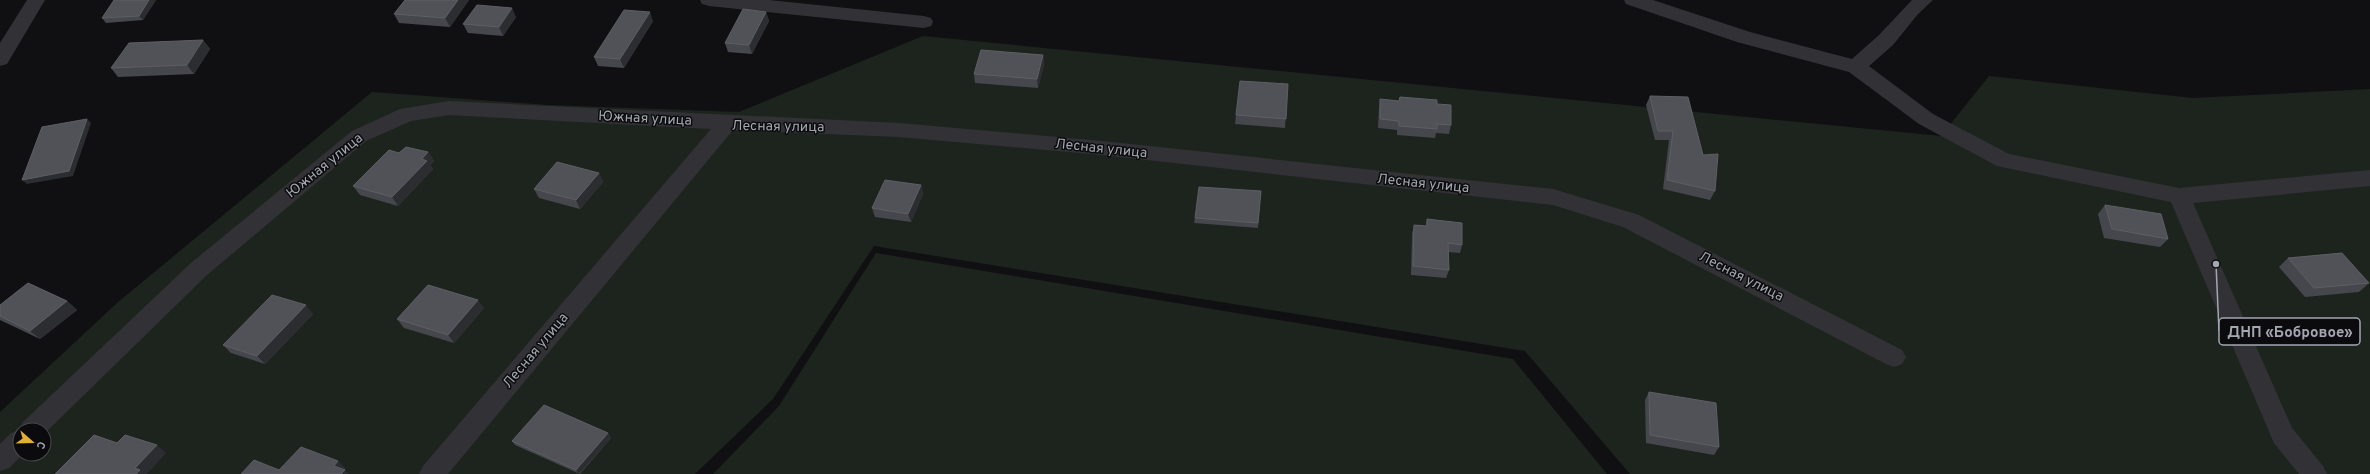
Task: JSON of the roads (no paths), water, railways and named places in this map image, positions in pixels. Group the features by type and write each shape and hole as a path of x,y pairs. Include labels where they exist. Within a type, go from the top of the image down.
{"street":[{"path":"0,59 36,0"},
{"path":"709,0 924,22"},
{"path":"1632,0 1744,37 1856,67 1926,119 2004,161 2179,196 2370,178"},
{"path":"1856,67 1886,40 1911,10 1924,0"},
{"name":"Южная улица","path":"40,422 200,269 360,136 407,114 449,108 728,123"},
{"name":"Лесная улица","path":"432,474 728,123 899,130 1071,145 1552,197 1631,221 1894,357"},
{"path":"2179,196 2284,435 2314,474"},
{"path":"0,460 12,449"}],"place":[{"name":"ДНП «Бобровое»","path":"2216,264"}]}
